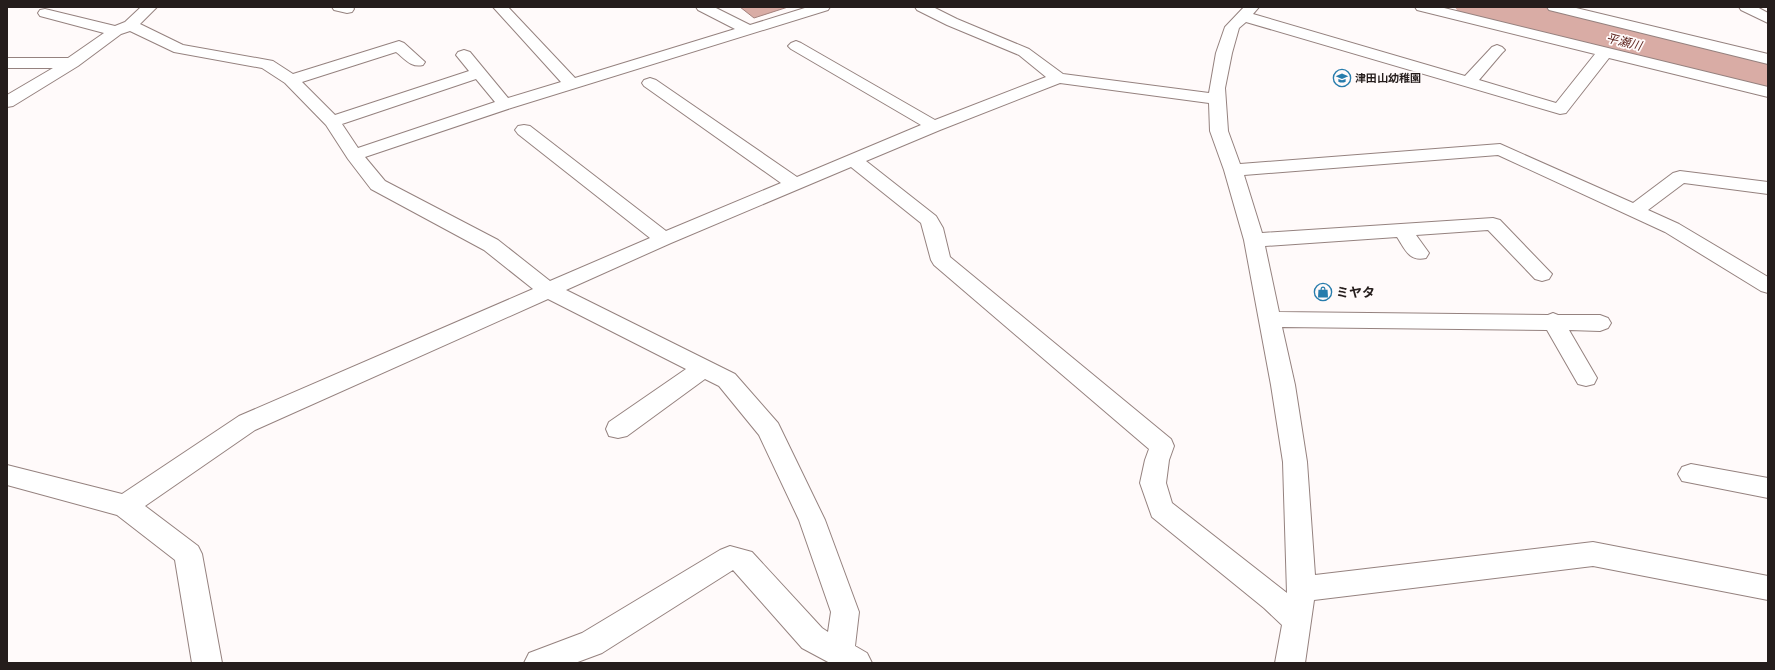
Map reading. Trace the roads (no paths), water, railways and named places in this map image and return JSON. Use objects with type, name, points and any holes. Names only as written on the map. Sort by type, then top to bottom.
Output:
[{"type":"street","points":[[7,102],[72,63],[123,28],[150,7]]},
{"type":"street","points":[[500,7],[572,84]]},
{"type":"street","points":[[703,7],[749,30]]},
{"type":"street","points":[[354,155],[505,104],[823,7]]},
{"type":"street","points":[[1422,7],[1721,79],[1768,92]]},
{"type":"street","points":[[1554,7],[1768,59]]},
{"type":"street","points":[[1746,7],[1768,19]]},
{"type":"street","points":[[929,8],[1024,52],[1058,78]]},
{"type":"street","points":[[1290,663],[1302,589],[1295,462],[1283,385],[1254,240],[1233,170],[1219,131],[1217,88],[1224,53],[1232,27],[1247,12],[1560,109],[1605,52]]},
{"type":"street","points":[[45,13],[123,28],[179,49],[267,64],[291,80],[332,122],[354,155],[378,186],[491,245],[548,290],[702,369],[727,380],[770,430],[812,520],[845,612],[848,658]]},
{"type":"street","points":[[291,80],[399,46],[418,62]]},
{"type":"street","points":[[796,46],[934,126]]},
{"type":"street","points":[[1469,82],[1497,50]]},
{"type":"street","points":[[464,55],[505,104]]},
{"type":"street","points":[[7,63],[72,63]]},
{"type":"street","points":[[332,122],[478,73]]},
{"type":"street","points":[[125,506],[247,423],[664,239],[934,126],[1058,78],[1218,99]]},
{"type":"street","points":[[650,83],[795,184]]},
{"type":"street","points":[[524,130],[664,239]]},
{"type":"street","points":[[1233,170],[1500,149],[1672,228],[1768,286]]},
{"type":"street","points":[[853,160],[928,220],[933,228],[941,260],[946,265],[1162,446],[1157,460],[1153,483],[1161,509],[1274,599],[1297,620]]},
{"type":"street","points":[[1634,211],[1680,177],[1768,188]]},
{"type":"street","points":[[1254,240],[1493,224],[1542,274]]},
{"type":"street","points":[[1402,230],[1419,253]]},
{"type":"street","points":[[1270,319],[1553,321],[1600,323]]},
{"type":"street","points":[[1553,321],[1586,378]]},
{"type":"street","points":[[618,429],[702,369]]},
{"type":"street","points":[[1691,474],[1768,488]]},
{"type":"street","points":[[7,475],[125,506],[188,554],[207,663]]},
{"type":"street","points":[[1302,589],[1593,554],[1768,588]]},
{"type":"street","points":[[539,663],[592,642],[730,558],[742,560],[812,638],[848,658]]},
{"type":"waterway","name":"平瀬川","points":[[1480,7],[1768,77]]},
{"type":"place","name":"津田山幼稚園","points":[[1342,78]]},
{"type":"place","name":"ミヤタ","points":[[1323,292]]}]
